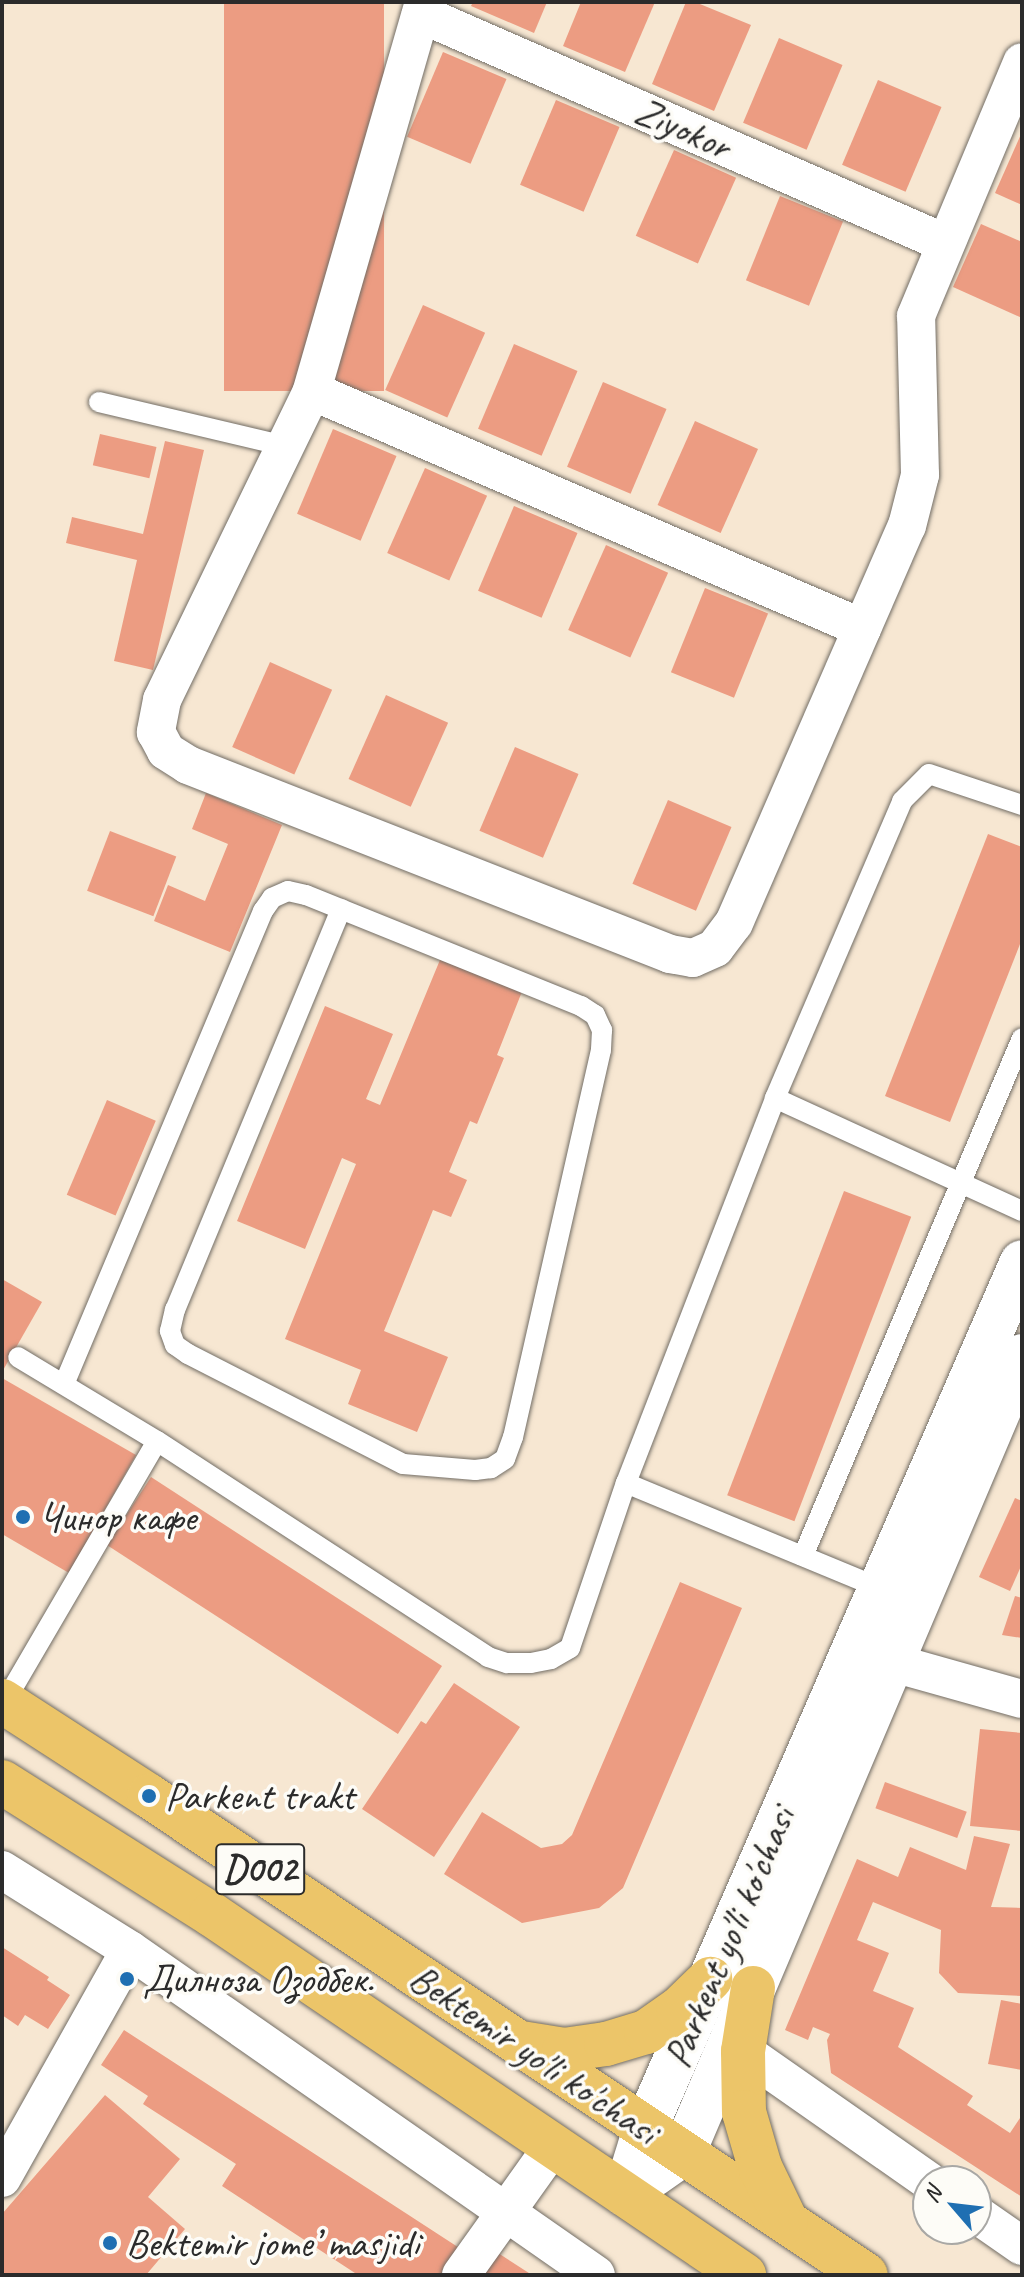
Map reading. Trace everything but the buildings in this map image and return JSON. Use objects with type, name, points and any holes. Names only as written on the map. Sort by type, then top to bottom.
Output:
[{"type":"highway","name":"Bektemir yo'li ko'chasi","points":[[3,1702],[866,2275]]},
{"type":"highway","name":"Bektemir yo'li ko'chasi","points":[[2,1782],[211,1914],[744,2275]]},
{"type":"highway","points":[[514,2042],[564,2050],[606,2044],[646,2032],[678,2010],[710,1979]]},
{"type":"highway","points":[[753,1988],[743,2051],[743,2097],[750,2140],[788,2223]]},
{"type":"street","name":"Ziyokor","points":[[423,8],[945,243]]},
{"type":"street","points":[[423,8],[312,391],[162,700],[156,732],[166,751],[188,765],[670,954],[693,958],[715,948],[734,923],[915,503],[920,475],[916,316],[1022,62]]},
{"type":"street","points":[[312,391],[862,628]]},
{"type":"street","name":"Parkent yo'li ko'chasi","points":[[625,2194],[645,2129],[1022,1262]]},
{"type":"street","name":"Parkent yo'li ko'chasi","points":[[683,2154],[1022,1356]]},
{"type":"street","points":[[890,1662],[1022,1699]]},
{"type":"street","points":[[2,1870],[130,1950],[504,2214],[596,2275]]},
{"type":"street","points":[[2,2178],[130,1950]]},
{"type":"street","points":[[743,2051],[912,2169]]},
{"type":"street","points":[[461,2275],[553,2146]]},
{"type":"street","points":[[625,2194],[683,2154]]},
{"type":"street","points":[[992,2225],[1022,2246]]},
{"type":"lane","points":[[99,402],[285,446]]},
{"type":"lane","points":[[18,1357],[65,1382],[488,1657],[507,1663],[551,1659],[570,1648],[626,1483],[775,1098],[902,801],[929,774],[1022,805]]},
{"type":"lane","points":[[65,1382],[263,911],[272,898],[288,891],[341,909],[581,1006],[595,1015],[602,1030],[597,1065],[513,1437],[505,1459],[491,1468],[403,1464],[188,1354],[175,1345],[170,1331],[175,1310],[341,909]]},
{"type":"lane","points":[[803,1556],[1022,1038]]},
{"type":"lane","points":[[775,1098],[1022,1211]]},
{"type":"lane","points":[[3,1702],[157,1441]]},
{"type":"lane","points":[[626,1483],[880,1588]]},
{"type":"place","name":"Чинор кафе","points":[[23,1517]]},
{"type":"place","name":"Parkent trakt","points":[[149,1796]]},
{"type":"place","name":"Дилноза Озодбек.","points":[[127,1979]]},
{"type":"place","name":"Bektemir jome’ masjidi","points":[[110,2243]]}]
